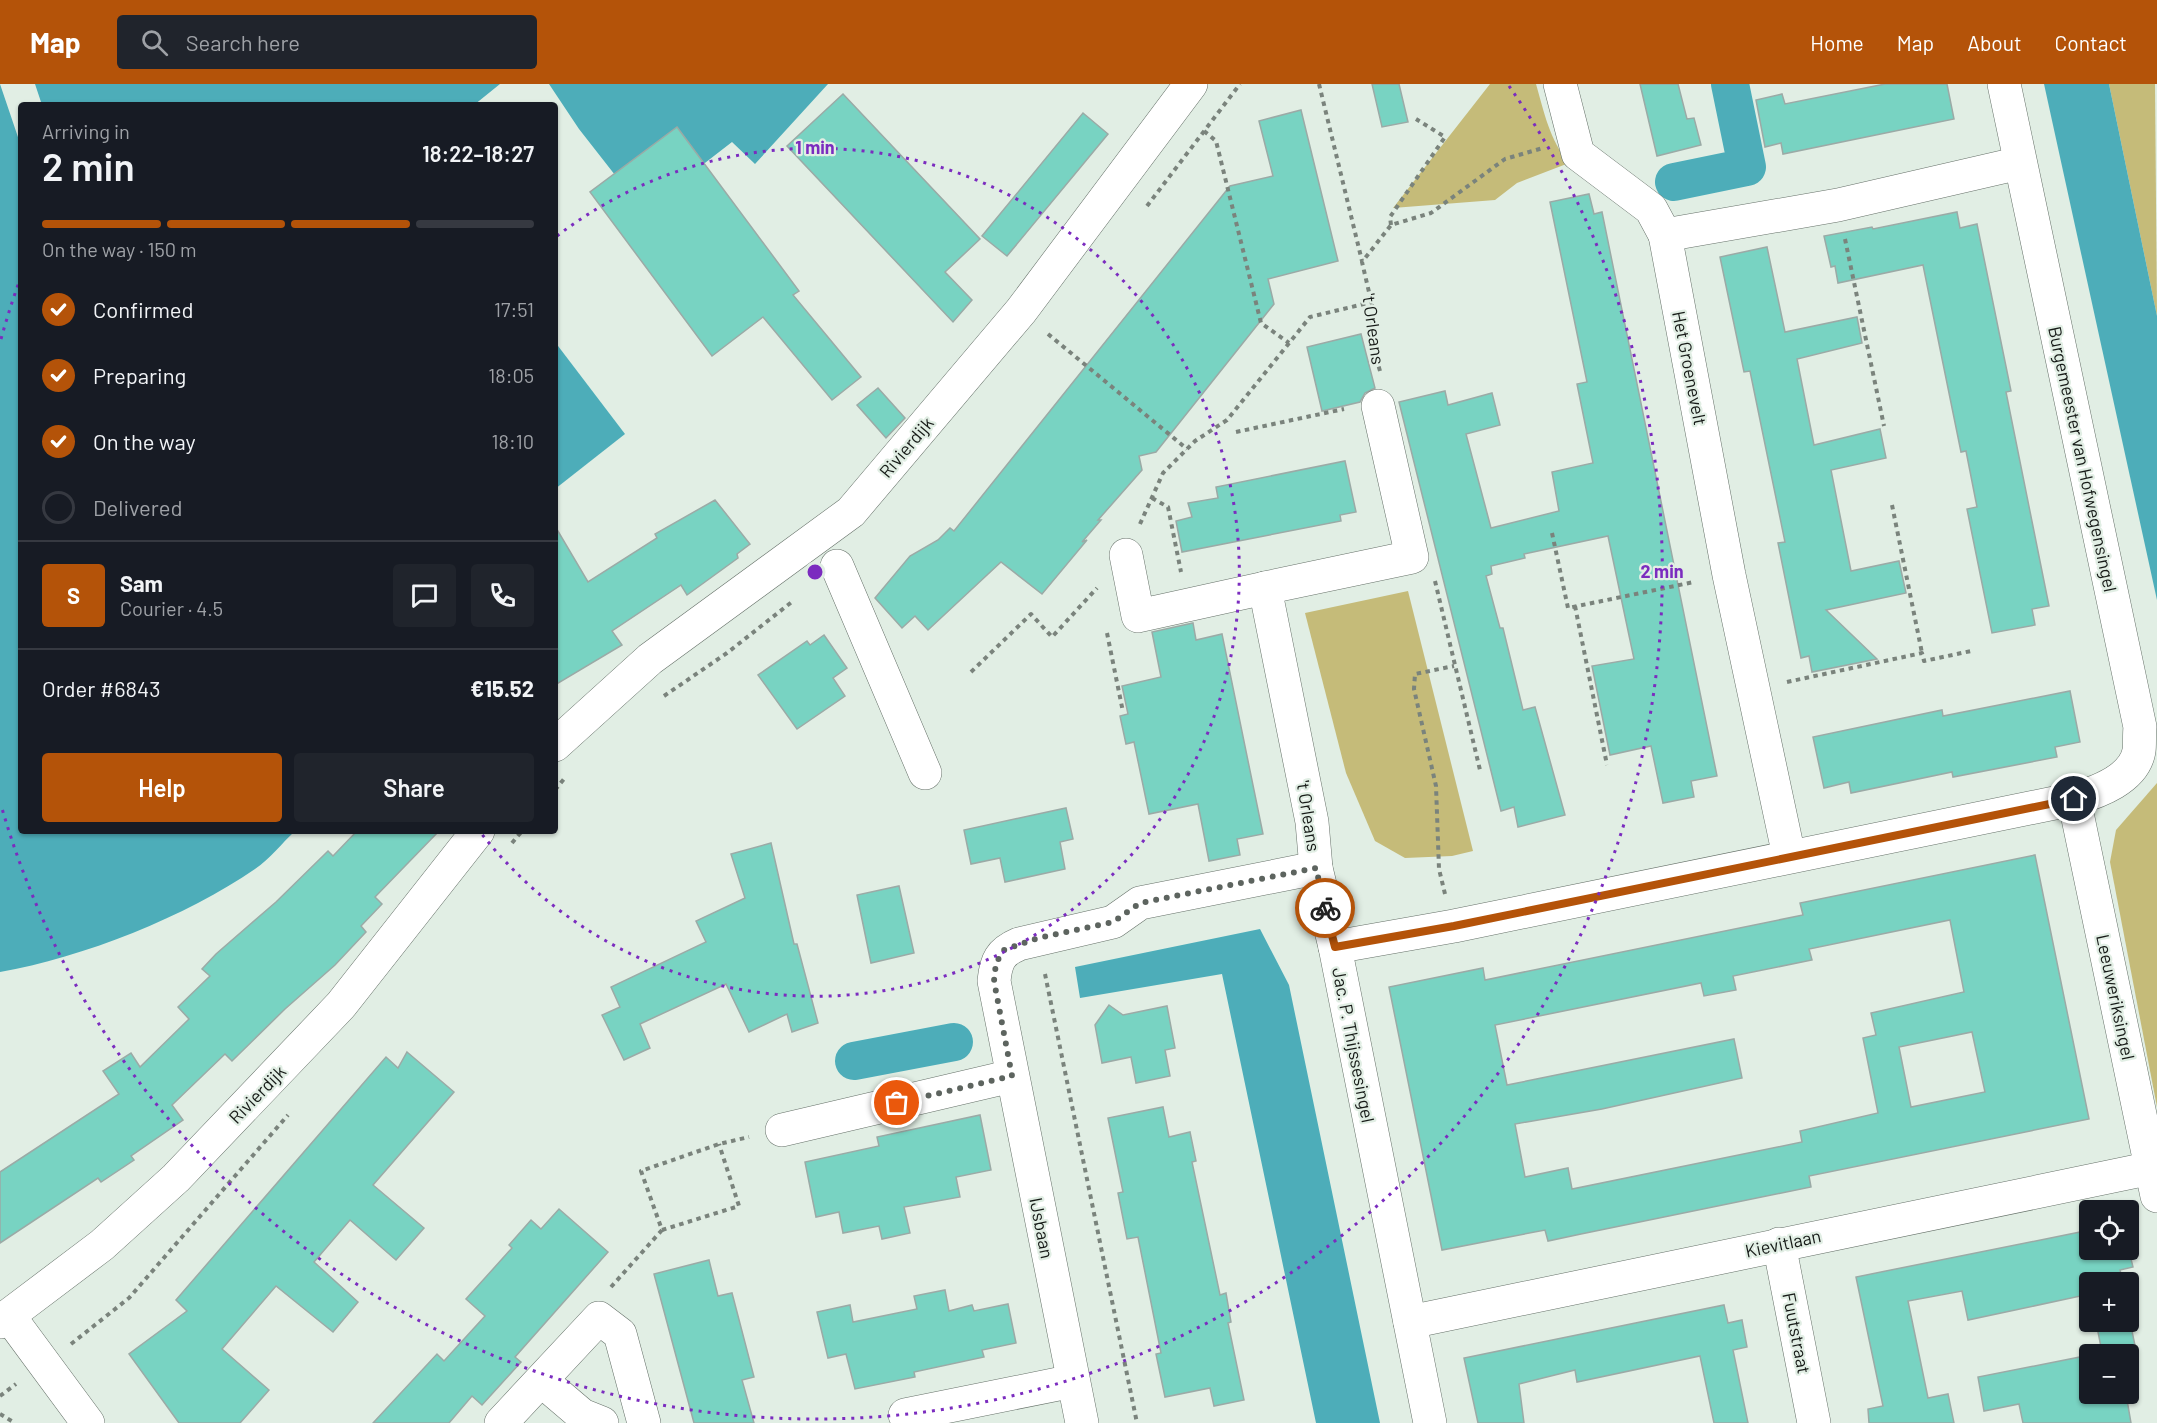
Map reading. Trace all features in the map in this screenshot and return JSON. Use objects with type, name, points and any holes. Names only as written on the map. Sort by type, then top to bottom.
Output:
[{"type":"street","name":"Rivierdijk","points":[[558,742],[650,659],[851,512],[1021,311],[1191,84]]},
{"type":"street","name":"Het Groenevelt","points":[[1560,84],[1578,154],[1651,209],[1665,235],[1729,575],[1789,856]]},
{"type":"street","name":"Burgemeester van Hofwegensingel","points":[[2004,84],[2140,728],[2139,753],[2124,776],[2094,793],[2074,799]]},
{"type":"street","points":[[1665,235],[1838,205],[2020,163]]},
{"type":"street","points":[[1132,542],[1138,616],[1412,557],[1382,402]]},
{"type":"street","points":[[837,566],[925,773]]},
{"type":"street","name":"'t Orleans","points":[[1265,588],[1312,822],[1316,868]]},
{"type":"street","name":"Jac. P. Thijssesingel","points":[[1430,1423],[1335,947],[1454,926],[2074,799]]},
{"type":"street","name":"Leeuweriksingel","points":[[2074,799],[2155,1177]]},
{"type":"street","name":"Rivierdijk","points":[[4,1319],[102,1245],[176,1178],[341,1005],[476,834]]},
{"type":"street","points":[[1316,868],[1335,947]]},
{"type":"street","name":"IJsbaan","points":[[1082,1423],[994,981],[996,963],[1004,950],[1038,938],[1113,922],[1140,903],[1316,868]]},
{"type":"street","points":[[782,1130],[1012,1076]]},
{"type":"street","name":"Kievitlaan","points":[[1410,1322],[1779,1244],[2155,1177]]},
{"type":"street","name":"Fuutstraat","points":[[1779,1244],[1814,1423]]},
{"type":"street","points":[[501,1423],[599,1318],[620,1334],[644,1423]]},
{"type":"street","points":[[4,1319],[88,1423]]},
{"type":"street","points":[[905,1415],[1073,1380]]},
{"type":"street","points":[[542,1381],[582,1415],[602,1423]]},
{"type":"path","name":"'t Orleans","points":[[1319,84],[1372,302],[1372,344],[1382,402]]},
{"type":"path","points":[[1391,225],[1390,218],[1445,137],[1416,119]]},
{"type":"path","points":[[1204,131],[1216,141],[1261,323],[1289,344]]},
{"type":"path","points":[[1362,262],[1391,225],[1431,213],[1505,159],[1536,150]]},
{"type":"path","points":[[1838,205],[1884,426]]},
{"type":"path","points":[[1132,542],[1163,473],[1187,449],[1227,420],[1310,317],[1372,302]]},
{"type":"path","points":[[1048,334],[1187,449]]},
{"type":"path","points":[[1236,432],[1382,402]]},
{"type":"path","points":[[1152,498],[1168,507],[1188,605]]},
{"type":"path","points":[[1892,505],[1924,661],[1971,651]]},
{"type":"path","points":[[1552,533],[1568,608],[1729,575]]},
{"type":"path","points":[[1412,557],[1430,560],[1480,770]]},
{"type":"path","points":[[971,672],[1031,614],[1052,637],[1098,587],[1100,599]]},
{"type":"path","points":[[1575,606],[1607,765]]},
{"type":"path","points":[[1104,621],[1123,711]]},
{"type":"path","points":[[1753,689],[1922,653]]},
{"type":"path","points":[[1438,862],[1436,786],[1414,689],[1415,674],[1454,666]]},
{"type":"path","points":[[1038,938],[1137,1423]]},
{"type":"path","points":[[662,1230],[641,1171],[719,1144],[782,1130]]},
{"type":"path","points":[[599,1318],[608,1289],[662,1230],[739,1206],[719,1144]]},
{"type":"path","points":[[0,1414],[15,1423]]},
{"type":"shaded area","points":[[1490,84],[1536,84],[1552,136],[1569,163],[1517,183],[1495,200],[1393,208]]},
{"type":"shaded area","points":[[2109,84],[2155,84],[2157,316]]},
{"type":"shaded area","points":[[1408,591],[1473,851],[1452,856],[1405,858],[1375,841],[1346,773],[1305,613]]},
{"type":"shaded area","points":[[2157,783],[2157,1107],[2110,862],[2116,830]]},
{"type":"water","points":[[0,84],[500,84],[478,102],[18,102],[18,834],[292,834],[255,869],[166,919],[65,957],[0,972]]},
{"type":"water","points":[[549,84],[828,84],[755,164],[732,142],[701,166],[615,175],[579,129]]},
{"type":"water","points":[[2044,84],[2109,84],[2157,316],[2157,600]]},
{"type":"water","points":[[558,346],[625,434],[558,487]]},
{"type":"water","points":[[1260,929],[1289,985],[1380,1423],[1316,1423],[1222,974],[1080,998],[1075,967]]},
{"type":"pier","points":[[0,84],[35,84],[41,102],[18,102],[18,137]]},
{"type":"building","points":[[1372,84],[1399,84],[1408,122],[1382,127]]},
{"type":"building","points":[[1640,84],[1678,84],[1687,119],[1694,118],[1701,145],[1657,156]]},
{"type":"building","points":[[1885,84],[1947,84],[1954,119],[1783,154],[1781,143],[1765,147],[1756,100],[1782,94],[1785,104]]},
{"type":"building","points":[[843,94],[980,239],[945,272],[972,300],[953,322],[787,146]]},
{"type":"building","points":[[1301,110],[1338,261],[1268,279],[1274,304],[1156,452],[1139,456],[1142,470],[1098,520],[1101,520],[1082,542],[1087,540],[1042,594],[1001,562],[928,630],[915,616],[902,628],[875,598],[910,556],[938,540],[950,528],[954,531],[1230,186],[1273,176],[1259,121]]},
{"type":"building","points":[[1083,113],[1108,134],[1007,256],[982,236]]},
{"type":"building","points":[[677,127],[799,291],[793,295],[861,377],[832,400],[763,317],[712,356],[590,192]]},
{"type":"building","points":[[1589,194],[1594,214],[1602,212],[1717,776],[1691,781],[1694,797],[1663,803],[1651,746],[1610,755],[1592,666],[1634,659],[1608,536],[1524,554],[1525,558],[1491,566],[1492,574],[1486,576],[1500,628],[1503,628],[1523,710],[1535,707],[1565,815],[1518,827],[1514,807],[1501,811],[1399,402],[1445,391],[1448,405],[1492,393],[1500,425],[1466,434],[1491,528],[1559,511],[1552,472],[1593,463],[1577,384],[1587,382],[1550,202]]},
{"type":"building","points":[[1957,212],[1960,228],[1977,224],[2011,391],[2006,392],[2049,606],[2032,609],[2035,625],[1992,633],[1967,509],[1977,507],[1966,451],[1961,452],[1923,265],[1838,283],[1835,266],[1831,267],[1824,236],[1872,227],[1873,229]]},
{"type":"building","points":[[1767,247],[1785,332],[1857,317],[1862,343],[1797,359],[1814,445],[1880,429],[1886,458],[1831,470],[1851,571],[1899,561],[1906,593],[1826,610],[1877,659],[1812,672],[1809,656],[1801,658],[1778,543],[1785,542],[1750,371],[1744,372],[1720,257]]},
{"type":"building","points":[[1361,334],[1375,388],[1365,393],[1360,402],[1322,411],[1307,347]]},
{"type":"building","points":[[878,388],[905,418],[886,438],[857,405]]},
{"type":"building","points":[[1345,461],[1356,512],[1340,515],[1341,521],[1182,552],[1176,521],[1192,517],[1188,503],[1218,498],[1216,487]]},
{"type":"building","points":[[715,500],[750,544],[737,554],[738,558],[687,595],[681,585],[612,631],[622,645],[558,683],[558,531],[588,582],[657,538],[655,534]]},
{"type":"building","points":[[1193,623],[1196,640],[1222,634],[1263,834],[1237,839],[1240,855],[1209,861],[1198,804],[1149,814],[1134,742],[1126,744],[1120,716],[1128,714],[1122,686],[1161,677],[1152,632]]},
{"type":"building","points":[[824,635],[847,668],[833,678],[845,696],[797,729],[758,675],[807,641],[810,645]]},
{"type":"building","points":[[2070,691],[2080,742],[2055,747],[2057,757],[1953,777],[1952,772],[1851,793],[1849,782],[1824,788],[1813,737],[1942,710],[1943,716]]},
{"type":"building","points":[[1066,808],[1073,839],[1060,842],[1065,869],[1005,882],[1000,858],[971,864],[964,830]]},
{"type":"building","points":[[354,834],[436,834],[375,897],[382,904],[361,926],[366,932],[335,965],[285,1009],[232,1061],[225,1054],[172,1105],[183,1120],[131,1156],[134,1160],[101,1182],[98,1178],[0,1243],[0,1172],[119,1094],[103,1071],[131,1053],[140,1067],[189,1019],[178,1007],[210,976],[202,969],[328,851],[333,856]]},
{"type":"building","points":[[771,843],[794,944],[797,944],[818,1023],[792,1032],[787,1014],[749,1032],[726,984],[640,1024],[650,1048],[624,1060],[602,1015],[620,1007],[611,987],[706,942],[696,921],[745,898],[731,854]]},
{"type":"building","points":[[2035,855],[2089,1119],[1809,1176],[1811,1187],[1548,1241],[1545,1230],[1442,1250],[1389,987],[1483,968],[1485,980],[1803,915],[1800,903]],"holes":[[[1950,920],[1964,992],[1871,1013],[1876,1035],[1863,1038],[1878,1113],[1800,1131],[1802,1142],[1572,1189],[1568,1168],[1525,1177],[1515,1124],[1602,1109],[1742,1078],[1734,1039],[1507,1085],[1495,1025],[1701,983],[1704,996],[1736,990],[1733,976],[1812,960],[1809,949]],[[1972,1032],[1985,1092],[1911,1107],[1899,1047]]]},
{"type":"building","points":[[899,886],[914,953],[871,963],[857,895]]},
{"type":"building","points":[[1109,1005],[1123,1015],[1167,1006],[1175,1048],[1165,1050],[1170,1076],[1136,1083],[1131,1057],[1102,1063],[1095,1025]]},
{"type":"building","points":[[407,1052],[454,1092],[373,1185],[424,1228],[396,1260],[350,1220],[314,1262],[358,1302],[333,1332],[276,1286],[222,1349],[269,1390],[240,1423],[179,1423],[129,1354],[187,1311],[176,1300],[386,1057],[398,1068]]},
{"type":"building","points":[[1163,1107],[1169,1137],[1190,1132],[1196,1161],[1192,1162],[1220,1295],[1226,1293],[1231,1322],[1228,1323],[1244,1400],[1214,1406],[1210,1388],[1165,1397],[1156,1354],[1161,1353],[1138,1237],[1127,1239],[1118,1193],[1123,1192],[1108,1118]]},
{"type":"building","points":[[980,1115],[991,1170],[956,1177],[960,1197],[904,1207],[910,1233],[882,1239],[879,1226],[843,1233],[839,1212],[816,1217],[805,1162],[879,1146],[877,1137]]},
{"type":"building","points":[[559,1209],[608,1252],[515,1357],[521,1362],[482,1405],[472,1396],[449,1423],[373,1423],[437,1354],[444,1361],[485,1316],[466,1299],[512,1248],[509,1245],[531,1220],[541,1229]]},
{"type":"building","points":[[2079,1232],[2079,1260],[2131,1260],[2133,1267],[2120,1270],[2120,1272],[2079,1272],[2079,1296],[1968,1320],[1962,1291],[1908,1301],[1928,1398],[1948,1394],[1954,1423],[1869,1423],[1868,1409],[1883,1406],[1856,1277]]},
{"type":"building","points":[[709,1260],[718,1296],[732,1293],[754,1377],[742,1380],[754,1423],[694,1423],[654,1274]]},
{"type":"building","points":[[945,1290],[949,1311],[972,1305],[974,1311],[1008,1304],[1016,1343],[982,1350],[984,1357],[914,1372],[915,1377],[855,1389],[846,1354],[828,1358],[817,1312],[850,1305],[853,1322],[917,1309],[914,1296]]},
{"type":"building","points":[[1724,1305],[1728,1323],[1742,1320],[1747,1347],[1733,1350],[1748,1423],[1714,1423],[1700,1356],[1577,1382],[1575,1370],[1519,1384],[1524,1423],[1478,1423],[1464,1358]]},
{"type":"building","points":[[2098,1332],[2132,1332],[2135,1344],[2100,1344]]},
{"type":"building","points":[[2079,1357],[2079,1404],[2128,1404],[2131,1423],[2023,1423],[2019,1404],[1984,1411],[1978,1377]]},
{"type":"waterway","points":[[1674,182],[1747,167],[1730,84]]},
{"type":"waterway","points":[[854,1061],[954,1042]]},
{"type":"way so far","points":[[897,1103],[1012,1076],[994,981],[996,963],[1004,950],[1038,938],[1113,922],[1140,903],[1316,868],[1325,908]]},
{"type":"route","points":[[1325,908],[1335,947],[1454,926],[2074,799]]}]
